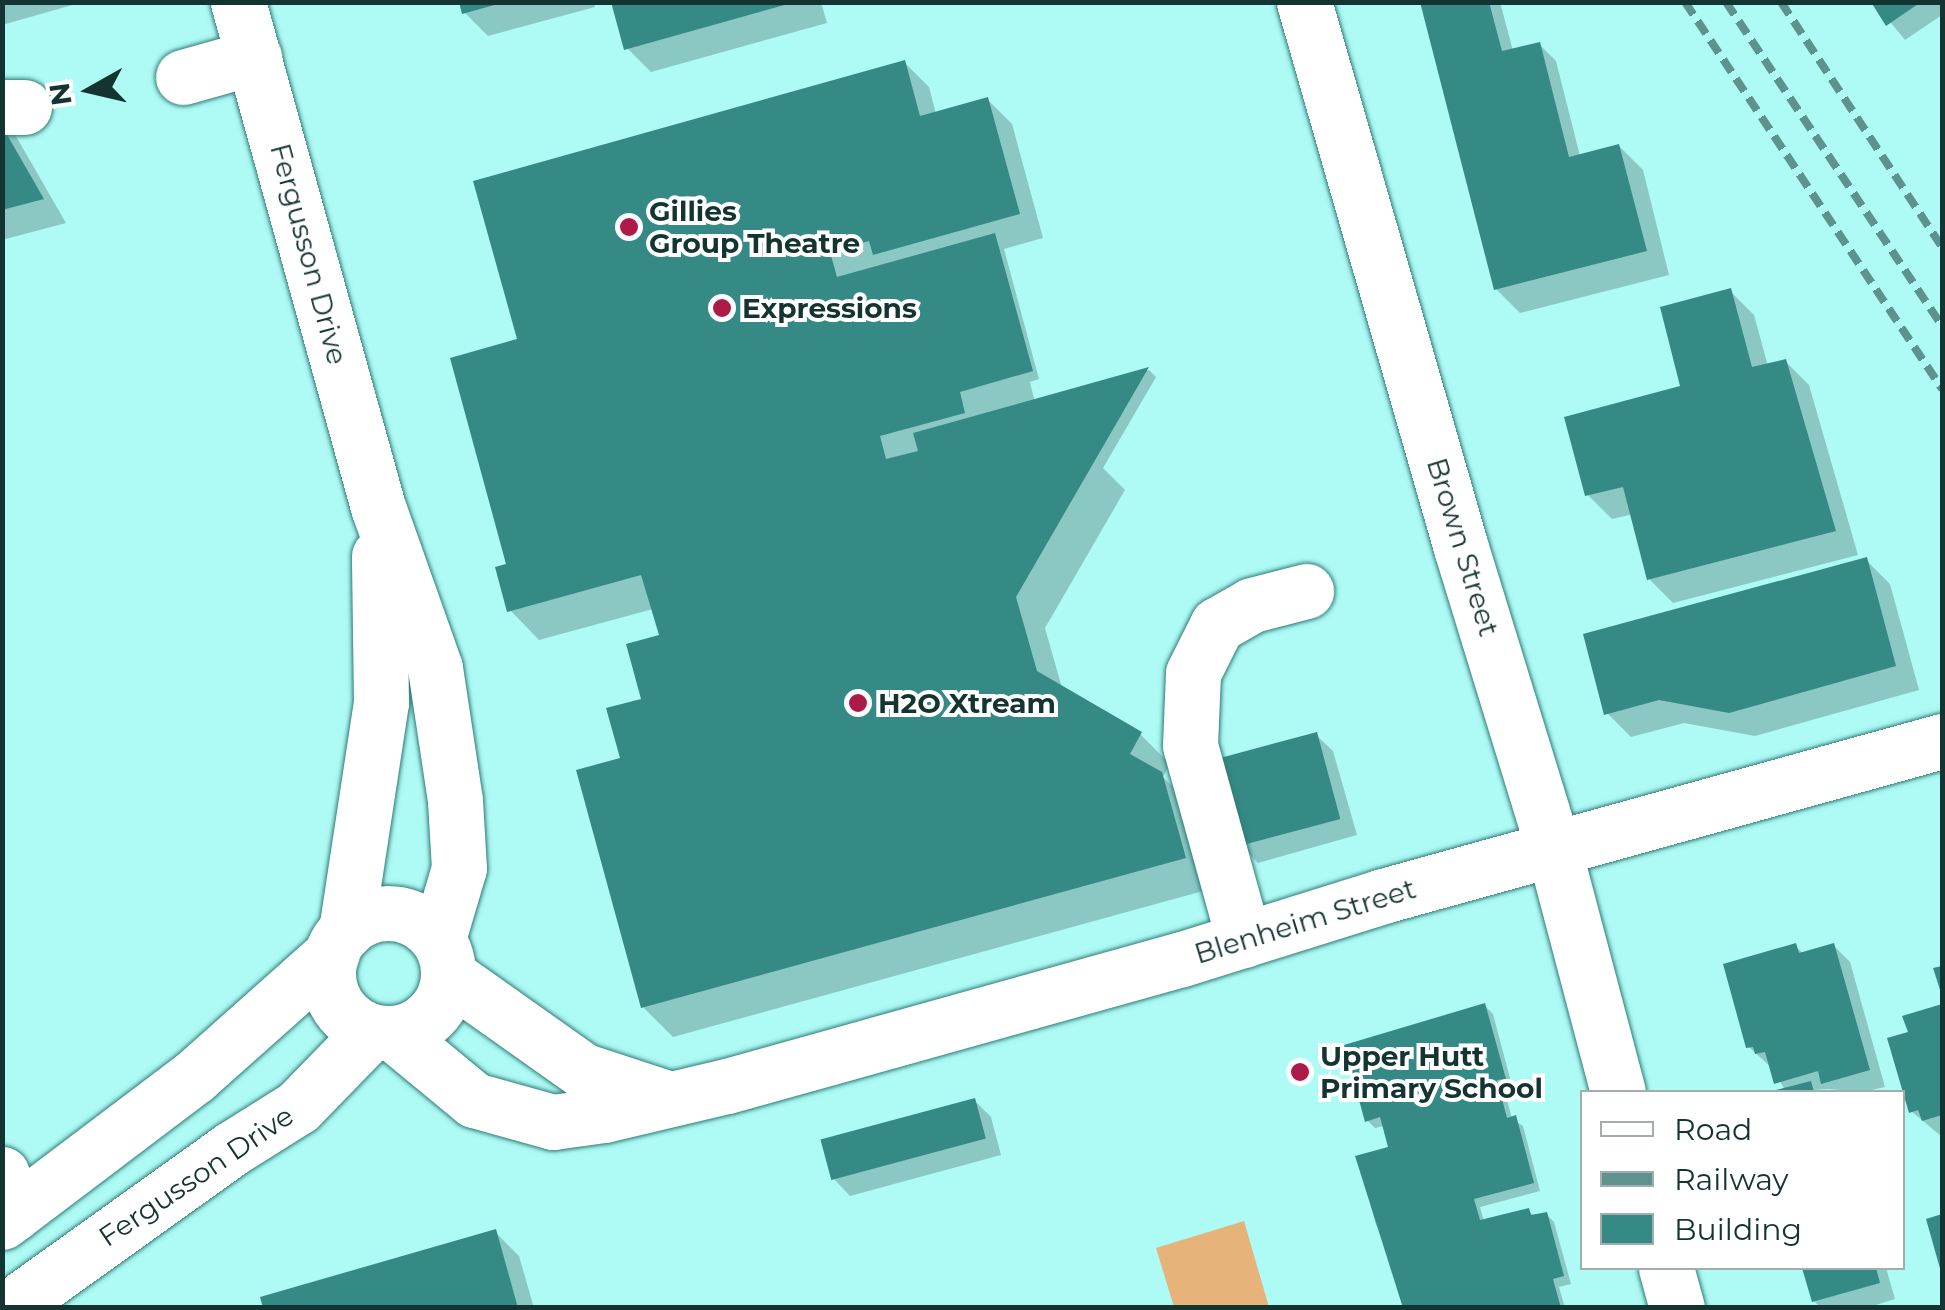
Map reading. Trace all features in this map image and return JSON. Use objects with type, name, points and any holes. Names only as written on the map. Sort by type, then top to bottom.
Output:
[{"type":"main road","name":"Fergusson Drive","points":[[238,2],[378,507],[434,668],[455,801],[459,868],[443,957]]},
{"type":"main road","name":"Brown Street","points":[[1304,2],[1456,530],[1554,850],[1617,1090]]},
{"type":"main road","points":[[183,77],[254,57]]},
{"type":"main road","name":"Fergusson Drive","points":[[338,942],[381,704],[378,507]]},
{"type":"main road","points":[[1244,940],[1190,745],[1193,673],[1217,625],[1252,605],[1306,591]]},
{"type":"main road","name":"Blenheim Street","points":[[382,1032],[474,1100],[553,1122],[604,1115],[727,1086],[1244,940],[1383,896],[1942,741]]},
{"type":"main road","points":[[6,1203],[195,1076],[363,918],[384,913],[424,924],[443,957],[437,1008],[410,1028],[382,1032],[357,1024],[335,1001],[329,986],[338,942]]},
{"type":"main road","name":"Blenheim Street","points":[[443,957],[582,1070],[667,1098]]},
{"type":"main road","name":"Fergusson Drive","points":[[9,1308],[231,1149],[298,1106],[382,1032]]},
{"type":"main road","points":[[1667,1270],[1677,1308]]},
{"type":"shaded area","points":[[1244,1221],[1269,1307],[1174,1307],[1156,1248]]},
{"type":"building","points":[[459,2],[497,2],[498,4],[462,14]]},
{"type":"building","points":[[611,2],[788,2],[788,4],[624,50]]},
{"type":"building","points":[[1420,2],[1489,2],[1502,51],[1540,42],[1569,157],[1619,144],[1647,251],[1494,290]]},
{"type":"building","points":[[1871,2],[1921,2],[1886,26]]},
{"type":"building","points":[[905,60],[920,116],[988,97],[1020,214],[873,255],[869,241],[830,252],[837,277],[995,233],[1033,371],[960,392],[965,413],[880,436],[886,459],[918,451],[913,433],[1149,367],[1016,597],[1037,671],[1142,732],[1130,754],[1162,772],[1186,858],[641,1008],[576,770],[620,758],[606,708],[641,699],[626,644],[659,635],[641,575],[507,612],[495,567],[506,564],[450,358],[517,339],[473,181]]},
{"type":"building","points":[[2,126],[44,199],[2,210]]},
{"type":"building","points":[[1731,288],[1752,367],[1786,359],[1836,531],[1647,580],[1623,487],[1585,496],[1564,417],[1680,386],[1660,307]]},
{"type":"building","points":[[1867,557],[1896,666],[1729,713],[1659,700],[1604,715],[1583,634]]},
{"type":"building","points":[[1317,732],[1340,819],[1239,846],[1216,759]]},
{"type":"building","points":[[1796,943],[1799,953],[1834,943],[1870,1070],[1821,1084],[1818,1071],[1774,1084],[1765,1052],[1755,1054],[1753,1047],[1746,1048],[1723,964]]},
{"type":"building","points":[[1942,966],[1942,996],[1933,968]]},
{"type":"building","points":[[1485,1003],[1506,1079],[1497,1080],[1507,1118],[1516,1115],[1534,1183],[1474,1199],[1480,1220],[1529,1208],[1531,1215],[1547,1212],[1564,1276],[1553,1279],[1561,1308],[1403,1308],[1355,1156],[1388,1147],[1380,1117],[1365,1122],[1344,1045]]},
{"type":"building","points":[[1942,1004],[1942,1115],[1922,1121],[1918,1110],[1909,1113],[1887,1038],[1908,1032],[1902,1016]]},
{"type":"building","points":[[1811,1081],[1813,1090],[1776,1090]]},
{"type":"building","points":[[975,1098],[986,1139],[831,1180],[820,1139]]},
{"type":"building","points":[[1942,1214],[1942,1272],[1941,1272],[1926,1219]]},
{"type":"building","points":[[496,1229],[518,1308],[263,1308],[260,1297]]},
{"type":"building","points":[[1803,1270],[1877,1270],[1880,1283],[1812,1302]]},
{"type":"railway","points":[[1685,2],[1942,389]]},
{"type":"railway","points":[[1726,2],[1942,326]]},
{"type":"railway","points":[[1781,2],[1942,247]]},
{"type":"place","name":"Gillies Group Theatre","points":[[629,227]]},
{"type":"place","name":"Expressions","points":[[722,308]]},
{"type":"place","name":"H2O Xtream","points":[[858,703]]},
{"type":"place","name":"Upper Hutt Primary School","points":[[1300,1072]]}]
